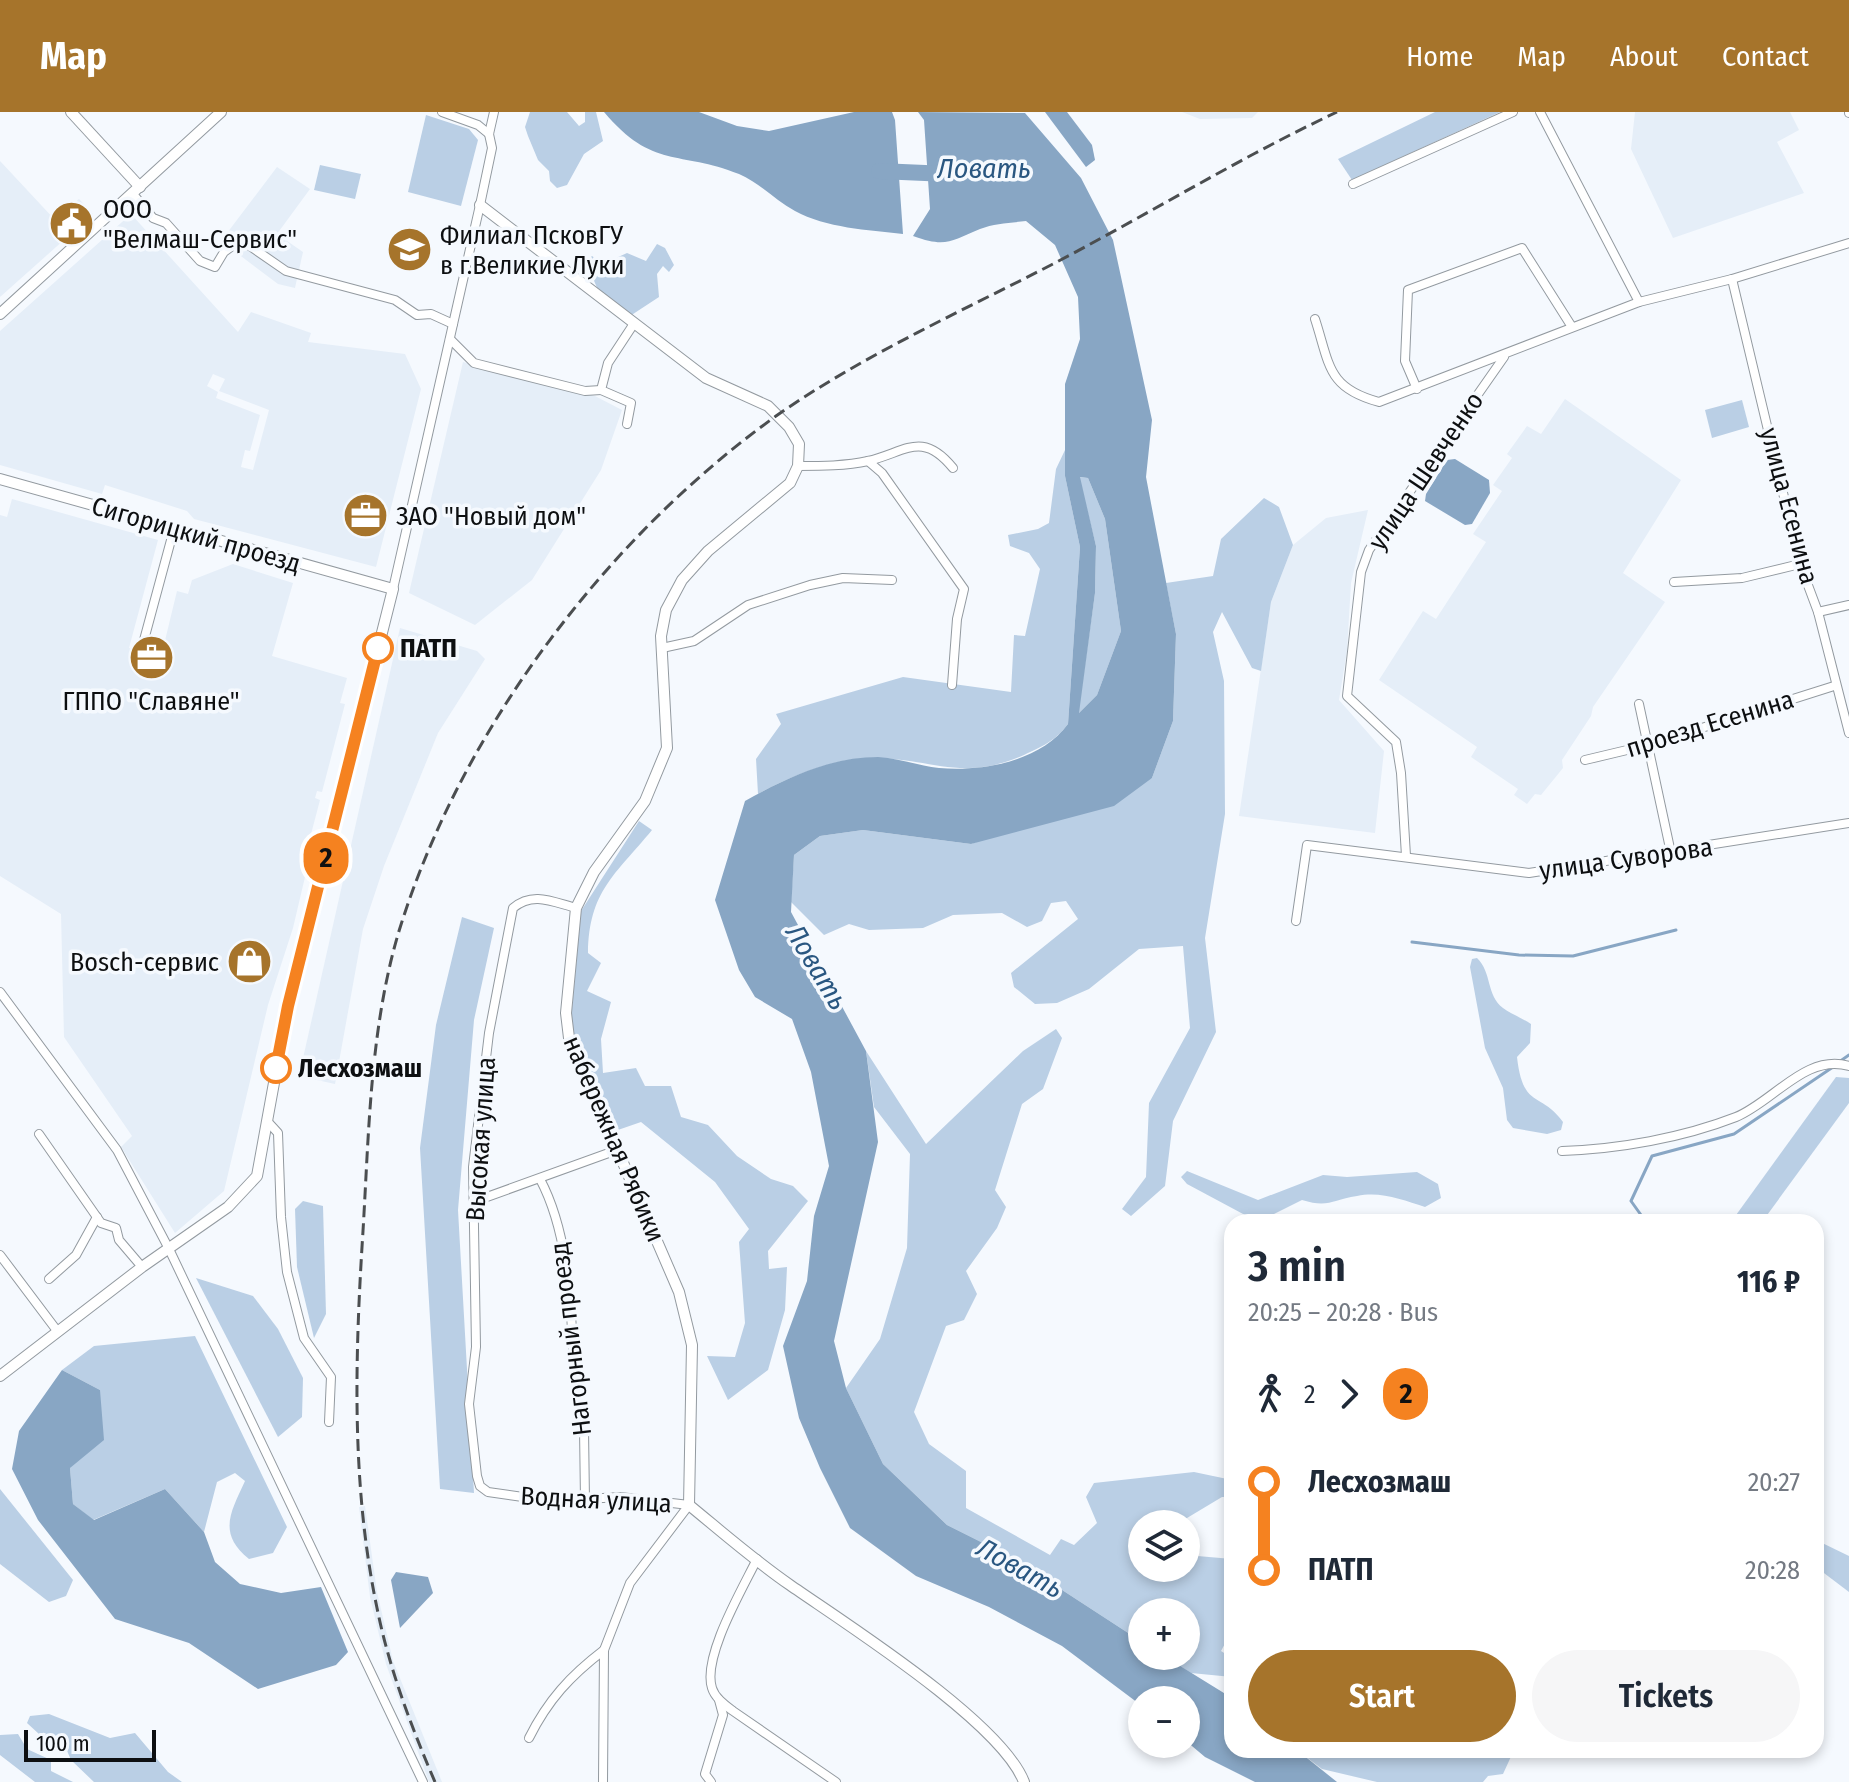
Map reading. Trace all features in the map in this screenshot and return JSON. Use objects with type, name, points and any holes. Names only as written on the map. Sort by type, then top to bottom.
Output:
[{"type":"street","points":[[71,112],[136,190],[153,218],[166,223],[200,261],[215,267],[224,252],[235,244],[247,244],[286,271],[395,300],[417,315],[431,314],[453,324]]},
{"type":"street","points":[[0,314],[221,112]]},
{"type":"street","points":[[442,112],[478,125],[489,134]]},
{"type":"street","points":[[0,1376],[246,1192],[257,1176],[288,1006],[393,589],[480,205],[492,148],[489,134],[494,112]]},
{"type":"street","points":[[1353,184],[1513,112]]},
{"type":"street","points":[[1540,112],[1639,302]]},
{"type":"street","points":[[480,205],[706,378],[768,406],[781,417],[799,444],[798,466],[868,461],[914,445],[931,448],[953,468]]},
{"type":"street","name":"улица Шевченко","points":[[1315,319],[1335,379],[1354,395],[1379,402],[1639,302],[1732,279],[1849,243]]},
{"type":"street","points":[[1417,389],[1405,361],[1408,290],[1522,248],[1572,327]]},
{"type":"street","name":"улица Есенина","points":[[1732,279],[1800,564],[1818,612],[1834,686],[1849,733]]},
{"type":"street","points":[[601,390],[608,363],[633,325]]},
{"type":"street","points":[[450,339],[474,363],[585,391],[601,390],[631,403],[627,424]]},
{"type":"street","name":"улица Шевченко","points":[[1406,856],[1396,742],[1347,696],[1361,572],[1369,550],[1504,356]]},
{"type":"street","points":[[868,461],[882,473],[964,589],[957,619],[952,685]]},
{"type":"street","name":"набережная Рябики","points":[[689,1505],[691,1330],[679,1292],[567,1026],[576,908],[594,872],[645,801],[661,771],[667,748],[662,648],[666,610],[682,580],[708,551],[790,483],[798,466]]},
{"type":"street","name":"Сигорицкий проезд","points":[[0,479],[393,589]]},
{"type":"street","points":[[141,651],[174,529]]},
{"type":"street","points":[[1674,582],[1742,578],[1800,564]]},
{"type":"street","points":[[662,648],[694,641],[748,605],[810,585],[843,578],[892,580]]},
{"type":"street","points":[[1818,612],[1849,605]]},
{"type":"street","name":"проезд Есенина","points":[[1585,760],[1648,745],[1834,686]]},
{"type":"street","points":[[1639,704],[1671,853]]},
{"type":"street","name":"улица Суворова","points":[[1296,921],[1307,845],[1529,873],[1849,823]]},
{"type":"street","name":"Высокая улица","points":[[480,1486],[469,1404],[476,1347],[473,1202],[489,1033],[513,908],[523,899],[537,897],[576,908]]},
{"type":"street","points":[[0,992],[117,1150],[169,1249],[423,1782]]},
{"type":"street","points":[[1562,1151],[1602,1149],[1737,1116],[1820,1064],[1841,1064]]},
{"type":"street","points":[[267,1121],[278,1133],[284,1253],[297,1315],[304,1338],[331,1377],[329,1422]]},
{"type":"street","points":[[39,1134],[101,1223],[116,1228],[119,1240],[142,1267]]},
{"type":"street","points":[[473,1202],[617,1150]]},
{"type":"street","name":"Нагорный проезд","points":[[540,1179],[551,1199],[563,1249],[577,1406],[584,1429],[585,1501]]},
{"type":"street","points":[[49,1279],[76,1255],[97,1217]]},
{"type":"street","points":[[0,1255],[58,1332]]},
{"type":"street","name":"Водная улица","points":[[480,1486],[488,1492],[585,1501],[620,1497],[689,1505]]},
{"type":"street","points":[[689,1505],[757,1559],[962,1709],[993,1739],[1024,1782]]},
{"type":"street","name":"Водная улица","points":[[603,1782],[604,1650],[630,1583],[689,1505]]},
{"type":"street","points":[[711,1782],[705,1774],[723,1715],[712,1687],[710,1671],[717,1647],[757,1559]]},
{"type":"street","points":[[529,1738],[548,1702],[572,1674],[604,1650]]},
{"type":"street","points":[[718,1699],[836,1782]]},
{"type":"shaded area","points":[[530,112],[567,112],[579,126],[585,122],[585,112],[596,112],[603,141],[584,154],[567,185],[557,188],[550,181],[549,171],[538,160],[525,127]]},
{"type":"shaded area","points":[[1182,112],[1258,112],[1252,118],[1200,119]]},
{"type":"shaded area","points":[[1435,112],[1500,112],[1352,180],[1338,159]]},
{"type":"shaded area","points":[[1635,112],[1790,112],[1799,130],[1777,142],[1804,193],[1673,238],[1631,149]]},
{"type":"shaded area","points":[[426,115],[469,129],[478,140],[461,206],[408,192]]},
{"type":"shaded area","points":[[0,161],[55,220],[79,199],[93,214],[0,297]]},
{"type":"shaded area","points":[[320,165],[361,174],[355,199],[314,190]]},
{"type":"shaded area","points":[[277,167],[310,189],[277,234],[303,252],[295,288],[278,284],[221,241]]},
{"type":"shaded area","points":[[131,214],[238,332],[251,312],[311,333],[308,342],[405,354],[421,389],[376,567],[194,519],[187,511],[105,485],[102,494],[0,465],[0,331]],"holes":[[[213,374],[225,379],[219,391],[269,410],[253,470],[241,467],[245,450],[250,451],[260,415],[216,398],[218,392],[207,386]]]},
{"type":"shaded area","points":[[657,244],[665,248],[674,265],[669,272],[663,266],[657,274],[659,297],[630,316],[598,290],[586,262],[592,256],[603,264],[627,253],[646,261]]},
{"type":"shaded area","points":[[463,362],[595,396],[622,410],[601,470],[532,580],[475,625],[409,593]]},
{"type":"shaded area","points":[[1565,399],[1681,480],[1623,573],[1665,602],[1593,707],[1591,716],[1562,760],[1563,768],[1541,795],[1535,794],[1527,804],[1514,795],[1518,789],[1471,757],[1477,747],[1379,680],[1423,611],[1436,619],[1486,542],[1473,534],[1502,491],[1493,485],[1512,458],[1507,454],[1527,426],[1541,434]]},
{"type":"shaded area","points":[[1742,400],[1749,427],[1712,438],[1705,410]]},
{"type":"shaded area","points":[[1065,450],[1065,476],[1080,547],[1068,724],[1063,730],[1024,755],[984,767],[951,767],[864,758],[816,768],[758,794],[756,759],[781,724],[776,714],[903,677],[1011,692],[1014,635],[1025,636],[1040,569],[1029,553],[1010,546],[1008,535],[1038,529],[1049,523],[1056,469]]},
{"type":"shaded area","points":[[1079,477],[1088,478],[1105,519],[1121,631],[1097,695],[1078,714],[1095,593],[1096,546]]},
{"type":"shaded area","points":[[1264,498],[1279,507],[1293,545],[1271,602],[1261,671],[1252,668],[1222,612],[1213,632],[1224,681],[1225,814],[1205,938],[1216,1032],[1173,1121],[1165,1186],[1131,1216],[1122,1209],[1146,1177],[1149,1103],[1190,1028],[1183,946],[1139,949],[1089,989],[1057,1003],[1035,1004],[1014,987],[1011,973],[1078,919],[1066,901],[1051,903],[1042,921],[1027,927],[1002,913],[953,915],[923,928],[869,930],[849,924],[824,935],[791,902],[794,855],[820,836],[863,830],[971,844],[1152,778],[1173,721],[1176,634],[1166,583],[1213,576],[1221,539]]},
{"type":"shaded area","points":[[12,499],[158,540],[129,648],[161,657],[177,591],[188,594],[192,580],[233,564],[293,583],[272,656],[347,678],[340,703],[345,704],[322,792],[317,791],[315,798],[320,800],[305,857],[305,877],[293,928],[268,1005],[224,1191],[175,1233],[121,1147],[132,1136],[64,1037],[61,914],[0,876],[0,515],[7,517]]},
{"type":"shaded area","points":[[1368,510],[1351,583],[1347,651],[1339,700],[1384,751],[1375,833],[1239,816],[1271,602],[1293,545],[1326,518]]},
{"type":"shaded area","points":[[400,628],[477,651],[485,659],[438,733],[384,866],[363,929],[335,1084],[299,1076]]},
{"type":"shaded area","points":[[639,821],[652,830],[606,885],[593,914],[590,932],[588,953],[601,963],[587,991],[611,1002],[601,1039],[603,1073],[636,1068],[645,1086],[671,1086],[681,1117],[708,1125],[737,1156],[771,1179],[793,1186],[808,1201],[768,1251],[769,1269],[787,1267],[785,1310],[768,1370],[728,1400],[707,1356],[735,1357],[745,1323],[739,1242],[749,1229],[715,1182],[641,1122],[615,1131],[574,1039],[571,1019],[581,911]]},
{"type":"shaded area","points":[[462,917],[494,928],[474,1020],[458,1210],[474,1493],[440,1489],[420,1148],[436,1025]]},
{"type":"shaded area","points":[[1477,958],[1498,1003],[1531,1024],[1530,1043],[1517,1057],[1520,1074],[1528,1093],[1555,1112],[1563,1122],[1561,1130],[1547,1134],[1513,1128],[1507,1120],[1503,1088],[1485,1048],[1470,967],[1472,959]]},
{"type":"shaded area","points":[[1056,1029],[1062,1038],[1043,1089],[1022,1104],[995,1190],[1006,1207],[997,1228],[966,1271],[977,1294],[964,1320],[946,1326],[914,1412],[929,1444],[966,1471],[966,1508],[1050,1555],[1061,1539],[1074,1545],[1097,1523],[1086,1497],[1094,1483],[1194,1472],[1224,1478],[1224,1497],[1200,1510],[1128,1510],[1128,1582],[1200,1582],[1200,1556],[1224,1558],[1224,1645],[1221,1651],[1224,1653],[1224,1676],[1186,1670],[1200,1670],[1200,1598],[1128,1598],[1128,1633],[1013,1558],[947,1525],[883,1464],[846,1388],[880,1339],[907,1248],[910,1154],[874,1107],[866,1051],[926,1144],[1023,1051]]},
{"type":"shaded area","points":[[1836,1077],[1849,1078],[1849,1103],[1768,1214],[1737,1214]]},
{"type":"shaded area","points":[[1187,1171],[1258,1200],[1323,1175],[1347,1177],[1417,1172],[1438,1184],[1441,1198],[1425,1207],[1375,1195],[1324,1203],[1302,1200],[1274,1214],[1243,1214],[1187,1184],[1181,1177]]},
{"type":"shaded area","points":[[303,1201],[323,1206],[326,1314],[314,1338],[297,1267],[295,1209]]},
{"type":"shaded area","points":[[196,1278],[253,1296],[278,1329],[303,1378],[302,1417],[278,1437]]},
{"type":"shaded area","points":[[195,1336],[287,1527],[273,1553],[249,1559],[233,1540],[230,1531],[232,1512],[245,1481],[235,1473],[217,1482],[204,1532],[165,1489],[93,1520],[73,1504],[70,1468],[100,1390],[62,1370],[94,1346]]},
{"type":"shaded area","points":[[0,1489],[73,1580],[66,1596],[49,1602],[0,1564]]},
{"type":"shaded area","points":[[365,1506],[377,1592],[393,1661],[442,1782],[429,1782],[386,1664],[370,1597],[359,1507]]},
{"type":"shaded area","points":[[1824,1544],[1849,1556],[1849,1592],[1824,1573]]},
{"type":"shaded area","points":[[49,1714],[110,1738],[135,1733],[168,1772],[182,1782],[94,1782],[71,1760],[65,1746],[39,1734],[27,1723],[30,1716]]},
{"type":"shaded area","points":[[18,1734],[27,1749],[51,1760],[51,1771],[73,1782],[35,1782],[0,1755],[0,1735]]},
{"type":"shaded area","points":[[1308,1758],[1510,1758],[1503,1774],[1488,1776],[1483,1782],[1377,1782],[1322,1769]]},
{"type":"water","name":"Ловать","points":[[604,112],[699,112],[737,126],[769,131],[854,112],[892,112],[903,234],[848,227],[807,217],[739,174],[652,151],[621,130]]},
{"type":"water","name":"Ловать","points":[[918,112],[1025,113],[1081,178],[1113,240],[1152,420],[1146,477],[1176,634],[1173,721],[1152,778],[1114,806],[971,844],[863,830],[820,836],[794,855],[791,912],[866,1051],[878,1142],[834,1341],[846,1388],[883,1464],[947,1525],[1013,1558],[1128,1633],[1128,1670],[1187,1670],[1224,1693],[1224,1758],[1307,1758],[1337,1782],[1255,1782],[1200,1753],[1200,1686],[1128,1686],[1128,1696],[1062,1646],[989,1607],[916,1576],[850,1528],[799,1418],[783,1346],[807,1281],[814,1216],[829,1166],[811,1072],[792,1019],[755,997],[739,970],[715,900],[745,801],[809,770],[860,758],[878,757],[956,769],[992,766],[1043,747],[1068,724],[1080,547],[1065,476],[1065,384],[1080,339],[1078,297],[1055,245],[1026,221],[991,226],[948,242],[933,242],[913,236],[930,209],[924,120]],"holes":[[[1080,477],[1088,478],[1105,519],[1121,631],[1097,695],[1079,713],[1095,593],[1096,546]]]},
{"type":"water","points":[[1045,112],[1067,112],[1092,145],[1095,160],[1086,167]]},
{"type":"water","points":[[1455,459],[1489,480],[1490,493],[1472,524],[1465,525],[1425,501],[1426,494],[1447,460]]},
{"type":"water","points":[[62,1370],[100,1390],[104,1440],[70,1468],[73,1504],[94,1520],[165,1489],[204,1532],[215,1562],[240,1584],[281,1593],[321,1587],[348,1652],[336,1665],[258,1689],[189,1643],[115,1619],[38,1520],[12,1469],[19,1431]]},
{"type":"water","points":[[396,1572],[428,1577],[433,1593],[400,1628],[391,1580]]},
{"type":"waterway","name":"Ловать","points":[[879,171],[948,174]]},
{"type":"waterway","points":[[1412,942],[1519,955],[1573,956],[1676,930]]},
{"type":"waterway","points":[[1839,1062],[1849,1055]]},
{"type":"waterway","points":[[1640,1214],[1631,1201],[1652,1156],[1734,1134],[1833,1067]]},
{"type":"railway","points":[[435,1782],[394,1675],[369,1561],[359,1467],[358,1325],[369,1118],[382,1005],[399,931],[426,856],[460,783],[501,712],[547,644],[598,580],[654,520],[714,465],[776,416],[876,355],[1337,112]]},
{"type":"bus line","name":"2","points":[[276,1068],[288,1006],[378,648]]},
{"type":"place","name":"ООО \"Велмаш-Сервис\"","points":[[72,224]]},
{"type":"place","name":"Филиал ПсковГУ в г.Великие Луки","points":[[409,250]]},
{"type":"place","name":"ЗАО \"Новый дом\"","points":[[365,516]]},
{"type":"place","name":"ПАТП","points":[[378,648]]},
{"type":"place","name":"ГППО \"Славяне\"","points":[[151,658]]},
{"type":"place","name":"Bosch-сервис","points":[[250,962]]},
{"type":"place","name":"Лесхозмаш","points":[[276,1068]]}]
